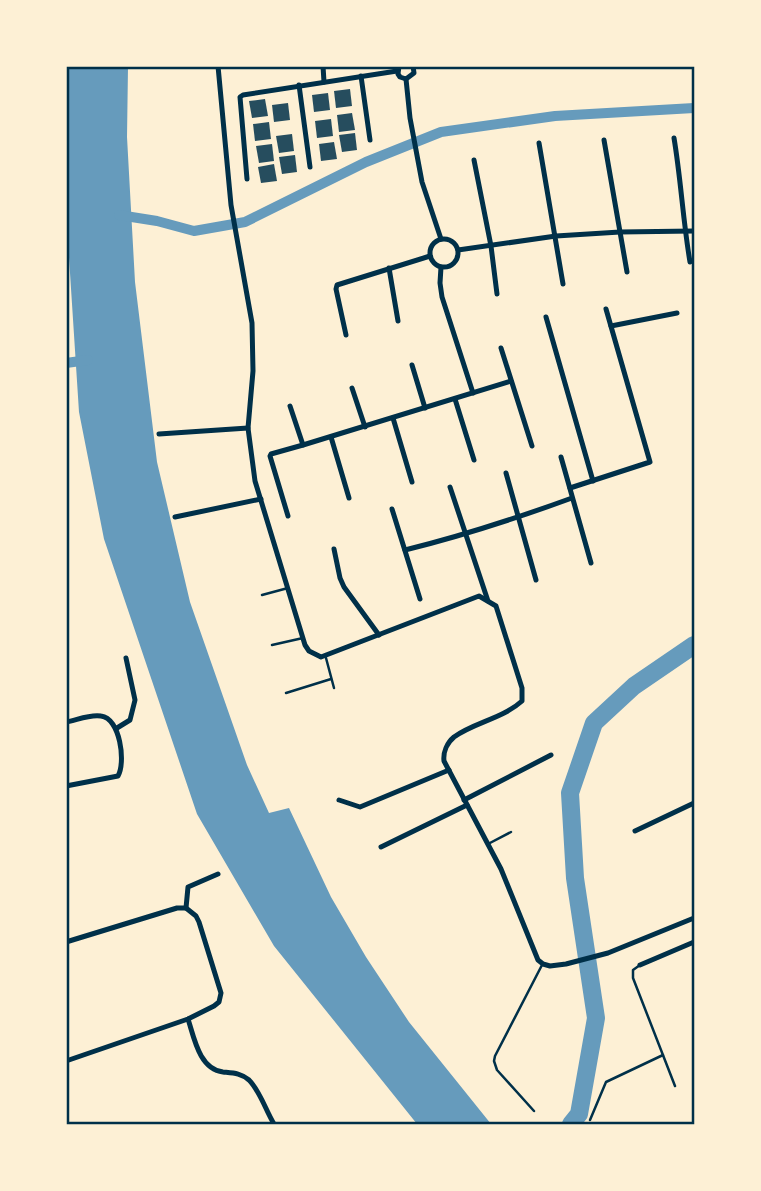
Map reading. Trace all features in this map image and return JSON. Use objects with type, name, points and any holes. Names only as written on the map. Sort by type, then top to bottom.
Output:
[{"type":"street","points":[[218,66],[231,205],[252,323],[253,371],[248,428],[255,481],[309,651],[321,657],[479,596],[496,606],[522,688],[522,701],[513,709],[455,736],[443,755],[501,869],[535,955],[542,964],[566,964],[608,953],[695,918]]},
{"type":"street","points":[[323,66],[324,82]]},
{"type":"street","points":[[406,79],[414,73],[413,66]]},
{"type":"street","points":[[247,179],[240,97],[398,69],[400,77],[406,79]]},
{"type":"street","points":[[361,76],[370,140]]},
{"type":"street","points":[[406,79],[422,183],[441,239]]},
{"type":"street","points":[[299,85],[310,167]]},
{"type":"street","points":[[674,138],[690,262]]},
{"type":"street","points":[[604,140],[627,272]]},
{"type":"street","points":[[539,143],[563,284]]},
{"type":"street","points":[[474,160],[491,246],[497,294]]},
{"type":"street","points":[[458,250],[556,236],[695,231]]},
{"type":"street","points":[[441,239],[452,241],[458,250],[456,261],[447,267],[436,265],[430,256],[432,245],[441,239]]},
{"type":"street","points":[[346,335],[337,285],[430,256]]},
{"type":"street","points":[[441,267],[443,298],[473,393]]},
{"type":"street","points":[[389,268],[398,321]]},
{"type":"street","points":[[570,488],[650,462],[606,309]]},
{"type":"street","points":[[611,326],[677,313]]},
{"type":"street","points":[[546,317],[593,481]]},
{"type":"street","points":[[501,348],[532,446]]},
{"type":"street","points":[[412,365],[425,408]]},
{"type":"street","points":[[288,516],[271,454],[512,381]]},
{"type":"street","points":[[352,387],[365,426]]},
{"type":"street","points":[[455,399],[474,460]]},
{"type":"street","points":[[290,406],[303,445]]},
{"type":"street","points":[[393,418],[412,482]]},
{"type":"street","points":[[159,434],[248,428]]},
{"type":"street","points":[[331,437],[349,498]]},
{"type":"street","points":[[561,457],[591,563]]},
{"type":"street","points":[[506,473],[536,580]]},
{"type":"street","points":[[450,487],[488,601]]},
{"type":"street","points":[[405,551],[466,535],[572,498]]},
{"type":"street","points":[[175,517],[261,499]]},
{"type":"street","points":[[392,509],[420,599]]},
{"type":"street","points":[[334,549],[344,587],[379,635]]},
{"type":"street","points":[[117,728],[130,720],[135,700],[126,658]]},
{"type":"street","points":[[66,722],[103,716],[117,728],[121,771],[120,774],[66,786]]},
{"type":"street","points":[[381,847],[551,755]]},
{"type":"street","points":[[340,800],[360,807],[449,770]]},
{"type":"street","points":[[635,831],[695,803]]},
{"type":"street","points":[[186,908],[188,887],[218,874]]},
{"type":"street","points":[[66,942],[177,908],[186,908],[199,922],[220,993],[219,1002],[188,1019],[66,1060]]},
{"type":"street","points":[[640,965],[695,942]]},
{"type":"street","points":[[188,1019],[204,1062],[216,1071],[235,1073],[247,1079],[274,1125]]},
{"type":"lane","points":[[262,595],[288,588]]},
{"type":"lane","points":[[272,645],[303,638]]},
{"type":"lane","points":[[325,655],[334,688]]},
{"type":"lane","points":[[286,693],[331,679]]},
{"type":"lane","points":[[488,844],[511,832]]},
{"type":"lane","points":[[534,1111],[497,1070],[494,1061],[542,964]]},
{"type":"lane","points":[[640,965],[633,970],[633,978],[675,1086]]},
{"type":"lane","points":[[590,1121],[606,1082],[663,1055]]},
{"type":"water","points":[[66,67],[128,67],[127,137],[135,282],[157,462],[190,602],[247,765],[269,813],[289,808],[331,897],[366,957],[409,1022],[491,1124],[417,1124],[274,946],[197,814],[104,539],[79,412],[68,242]]},
{"type":"building","points":[[350,89],[352,106],[336,108],[334,91]]},
{"type":"building","points":[[328,93],[330,110],[314,112],[312,95]]},
{"type":"building","points":[[265,99],[268,116],[252,118],[249,101]]},
{"type":"building","points":[[288,103],[290,120],[274,122],[272,105]]},
{"type":"building","points":[[352,113],[355,130],[339,132],[337,115]]},
{"type":"building","points":[[331,119],[333,136],[317,138],[315,121]]},
{"type":"building","points":[[269,122],[271,139],[255,141],[253,124]]},
{"type":"building","points":[[355,133],[357,150],[342,152],[339,135]]},
{"type":"building","points":[[292,134],[294,151],[279,153],[276,136]]},
{"type":"building","points":[[334,142],[337,159],[321,161],[319,144]]},
{"type":"building","points":[[272,144],[274,161],[259,163],[256,146]]},
{"type":"building","points":[[295,155],[297,172],[282,174],[279,157]]},
{"type":"building","points":[[274,164],[277,181],[261,183],[258,167]]},
{"type":"waterway","points":[[119,215],[194,231],[245,222],[366,162],[441,132],[555,116],[694,108]]},
{"type":"waterway","points":[[66,363],[88,360]]},
{"type":"waterway","points":[[571,1124],[579,1114],[596,1018],[575,878],[570,793],[594,723],[634,686],[694,645]]}]
